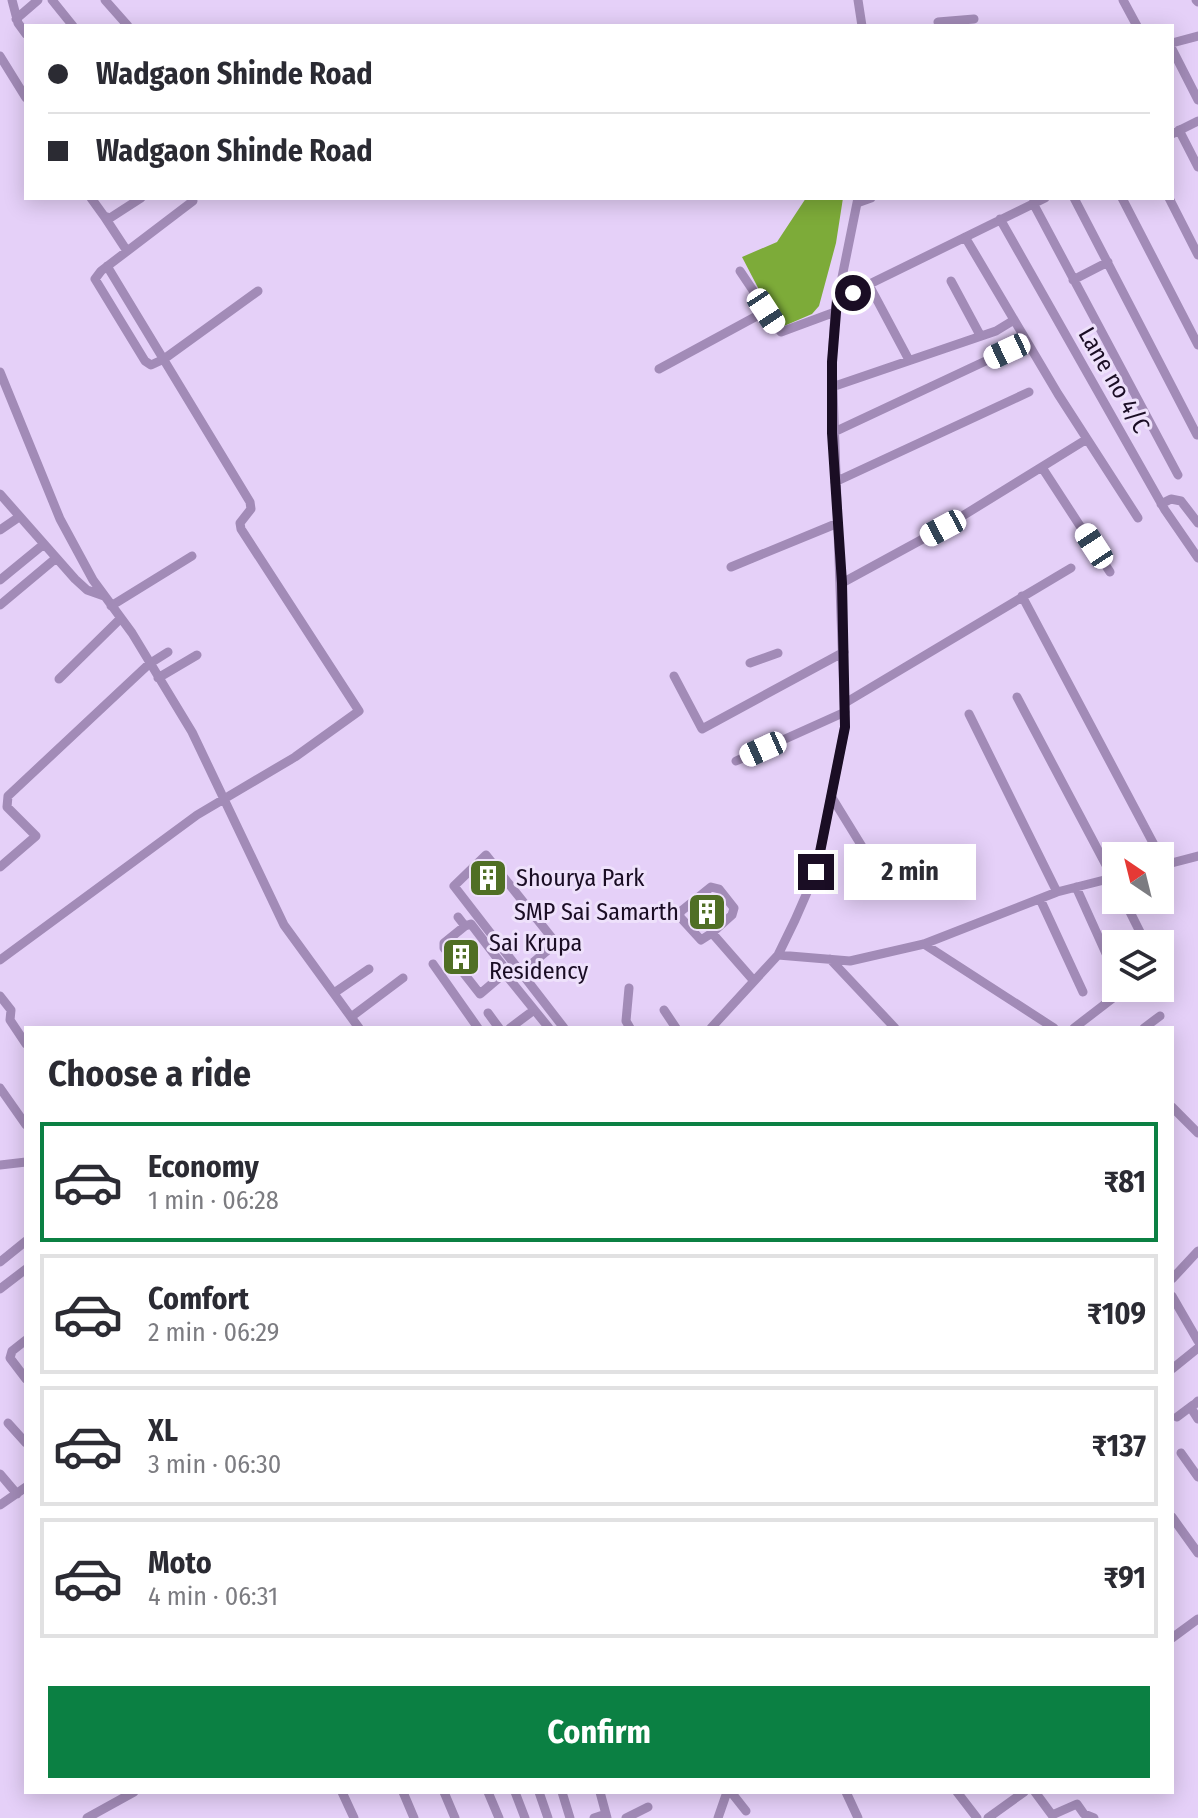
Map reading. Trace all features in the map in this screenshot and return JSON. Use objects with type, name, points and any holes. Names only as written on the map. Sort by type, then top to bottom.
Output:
[{"type":"street","points":[[12,0],[16,19],[24,31]]},
{"type":"street","points":[[16,19],[38,0]]},
{"type":"street","points":[[52,0],[71,24]]},
{"type":"street","points":[[105,0],[126,24]]},
{"type":"street","points":[[858,0],[862,24]]},
{"type":"street","points":[[1123,0],[1136,24]]},
{"type":"street","points":[[938,24],[974,19]]},
{"type":"street","points":[[1174,42],[1198,36]]},
{"type":"street","points":[[1174,53],[1198,100]]},
{"type":"street","points":[[0,56],[24,95]]},
{"type":"street","points":[[1198,121],[1175,132],[1198,167]]},
{"type":"street","points":[[92,200],[127,251]]},
{"type":"street","points":[[104,216],[114,217],[137,200]]},
{"type":"street","points":[[713,1026],[778,955],[816,872],[831,796],[845,708],[842,583],[832,433],[835,312],[858,200]]},
{"type":"street","points":[[837,300],[1040,200]]},
{"type":"street","points":[[1075,200],[1197,435]]},
{"type":"street","points":[[1123,200],[1198,345]]},
{"type":"street","points":[[1170,200],[1198,255]]},
{"type":"street","points":[[193,201],[97,275],[97,284],[145,361],[151,365],[164,359],[258,291]]},
{"type":"street","points":[[1033,203],[1178,475]]},
{"type":"street","name":"Lane no 4/C","points":[[1000,219],[1161,504],[1198,558]]},
{"type":"street","points":[[965,237],[1138,518]]},
{"type":"street","points":[[1073,280],[1108,262]]},
{"type":"street","points":[[0,960],[224,799],[295,757],[357,715],[359,707],[241,529],[240,523],[251,509],[250,502],[107,266]]},
{"type":"street","points":[[740,271],[777,329],[786,332],[835,312]]},
{"type":"street","points":[[951,281],[980,335]]},
{"type":"street","points":[[869,285],[909,360]]},
{"type":"street","points":[[659,369],[766,311]]},
{"type":"street","points":[[832,387],[1014,320]]},
{"type":"street","points":[[832,433],[1007,351]]},
{"type":"street","points":[[0,372],[60,519],[104,596],[192,732],[277,912],[358,1026]]},
{"type":"street","points":[[835,482],[1029,392]]},
{"type":"street","points":[[842,583],[1043,469],[1087,439]]},
{"type":"street","points":[[1043,469],[1110,572]]},
{"type":"street","points":[[1,496],[55,559],[87,590],[104,596]]},
{"type":"street","points":[[1161,504],[1171,499],[1181,501],[1198,523]]},
{"type":"street","points":[[0,530],[19,517]]},
{"type":"street","points":[[731,567],[838,523]]},
{"type":"street","points":[[0,580],[44,544]]},
{"type":"street","points":[[111,606],[192,556]]},
{"type":"street","points":[[0,605],[55,559]]},
{"type":"street","points":[[736,761],[845,708],[1071,568]]},
{"type":"street","points":[[1022,596],[1151,842]]},
{"type":"street","points":[[59,679],[120,619]]},
{"type":"street","points":[[0,867],[36,836],[3,806],[8,796],[149,664],[168,652]]},
{"type":"street","points":[[674,676],[702,729],[844,652]]},
{"type":"street","points":[[750,663],[778,653]]},
{"type":"street","points":[[158,678],[197,655]]},
{"type":"street","points":[[1017,697],[1102,855]]},
{"type":"street","points":[[969,714],[1057,892]]},
{"type":"street","points":[[831,796],[874,866]]},
{"type":"street","points":[[521,973],[556,943],[486,855],[453,884],[521,973],[562,1026]]},
{"type":"street","points":[[1174,859],[1198,856]]},
{"type":"street","points":[[778,955],[850,961],[924,944],[1057,892],[1102,882]]},
{"type":"street","points":[[711,887],[719,889],[734,908],[732,915],[712,933],[701,940],[680,915],[711,887]]},
{"type":"street","points":[[1076,887],[1102,945]]},
{"type":"street","points":[[1040,899],[1083,992]]},
{"type":"street","points":[[458,917],[465,926]]},
{"type":"street","points":[[506,975],[480,994],[443,945],[471,924],[505,967],[506,975],[547,1026]]},
{"type":"street","points":[[712,933],[754,981]]},
{"type":"street","points":[[924,944],[1051,1026]]},
{"type":"street","points":[[830,959],[893,1026]]},
{"type":"street","points":[[433,964],[477,1026]]},
{"type":"street","points":[[334,993],[369,969]]},
{"type":"street","points":[[351,1017],[403,978]]},
{"type":"street","points":[[628,1024],[629,988]]},
{"type":"street","points":[[0,996],[11,1010],[10,1020],[24,1041]]},
{"type":"street","points":[[1077,1026],[1108,1002]]},
{"type":"street","points":[[513,1026],[534,1010]]},
{"type":"street","points":[[664,1010],[675,1026]]},
{"type":"street","points":[[488,1013],[498,1026]]},
{"type":"street","points":[[1147,1026],[1160,1016]]},
{"type":"street","points":[[0,1088],[24,1122]]},
{"type":"street","points":[[1174,1109],[1198,1133]]},
{"type":"street","points":[[0,1165],[24,1162]]},
{"type":"street","points":[[0,1262],[24,1243]]},
{"type":"street","points":[[1174,1277],[1198,1251]]},
{"type":"street","points":[[0,1289],[24,1271]]},
{"type":"street","points":[[1174,1299],[1197,1336]]},
{"type":"street","points":[[24,1342],[12,1351],[10,1358],[24,1376]]},
{"type":"street","points":[[1174,1367],[1198,1348]]},
{"type":"street","points":[[1177,1417],[1196,1403],[1198,1419]]},
{"type":"street","points":[[8,1423],[24,1441]]},
{"type":"street","points":[[1181,1453],[1198,1477]]},
{"type":"street","points":[[0,1474],[22,1490],[0,1505]]},
{"type":"street","points":[[1174,1520],[1198,1553]]},
{"type":"street","points":[[1174,1637],[1198,1619]]},
{"type":"street","points":[[87,1818],[130,1794]]},
{"type":"street","points":[[343,1794],[354,1818]]},
{"type":"street","points":[[404,1794],[414,1818]]},
{"type":"street","points":[[445,1794],[455,1818]]},
{"type":"street","points":[[489,1794],[499,1818]]},
{"type":"street","points":[[516,1794],[525,1818]]},
{"type":"street","points":[[540,1794],[548,1818]]},
{"type":"street","points":[[563,1794],[570,1818]]},
{"type":"street","points":[[594,1818],[606,1816],[600,1794]]},
{"type":"street","points":[[718,1818],[728,1794]]},
{"type":"street","points":[[731,1794],[746,1811]]},
{"type":"street","points":[[847,1794],[857,1818]]},
{"type":"street","points":[[959,1794],[977,1818]]},
{"type":"street","points":[[988,1818],[1021,1794]]},
{"type":"street","points":[[1036,1794],[1052,1815],[1077,1804],[1084,1814],[1094,1818]]},
{"type":"street","points":[[626,1818],[648,1807]]},
{"type":"shaded area","points":[[805,200],[843,200],[836,243],[819,306],[812,314],[784,326],[767,305],[742,257],[777,242]]},
{"type":"place","name":"Shourya Park","points":[[488,878]]},
{"type":"place","name":"SMP Sai Samarth","points":[[707,912]]},
{"type":"place","name":"Sai Krupa Residency","points":[[461,957]]},
{"type":"route","points":[[816,872],[845,727],[842,583],[832,433],[832,362],[837,300],[853,293]]}]
